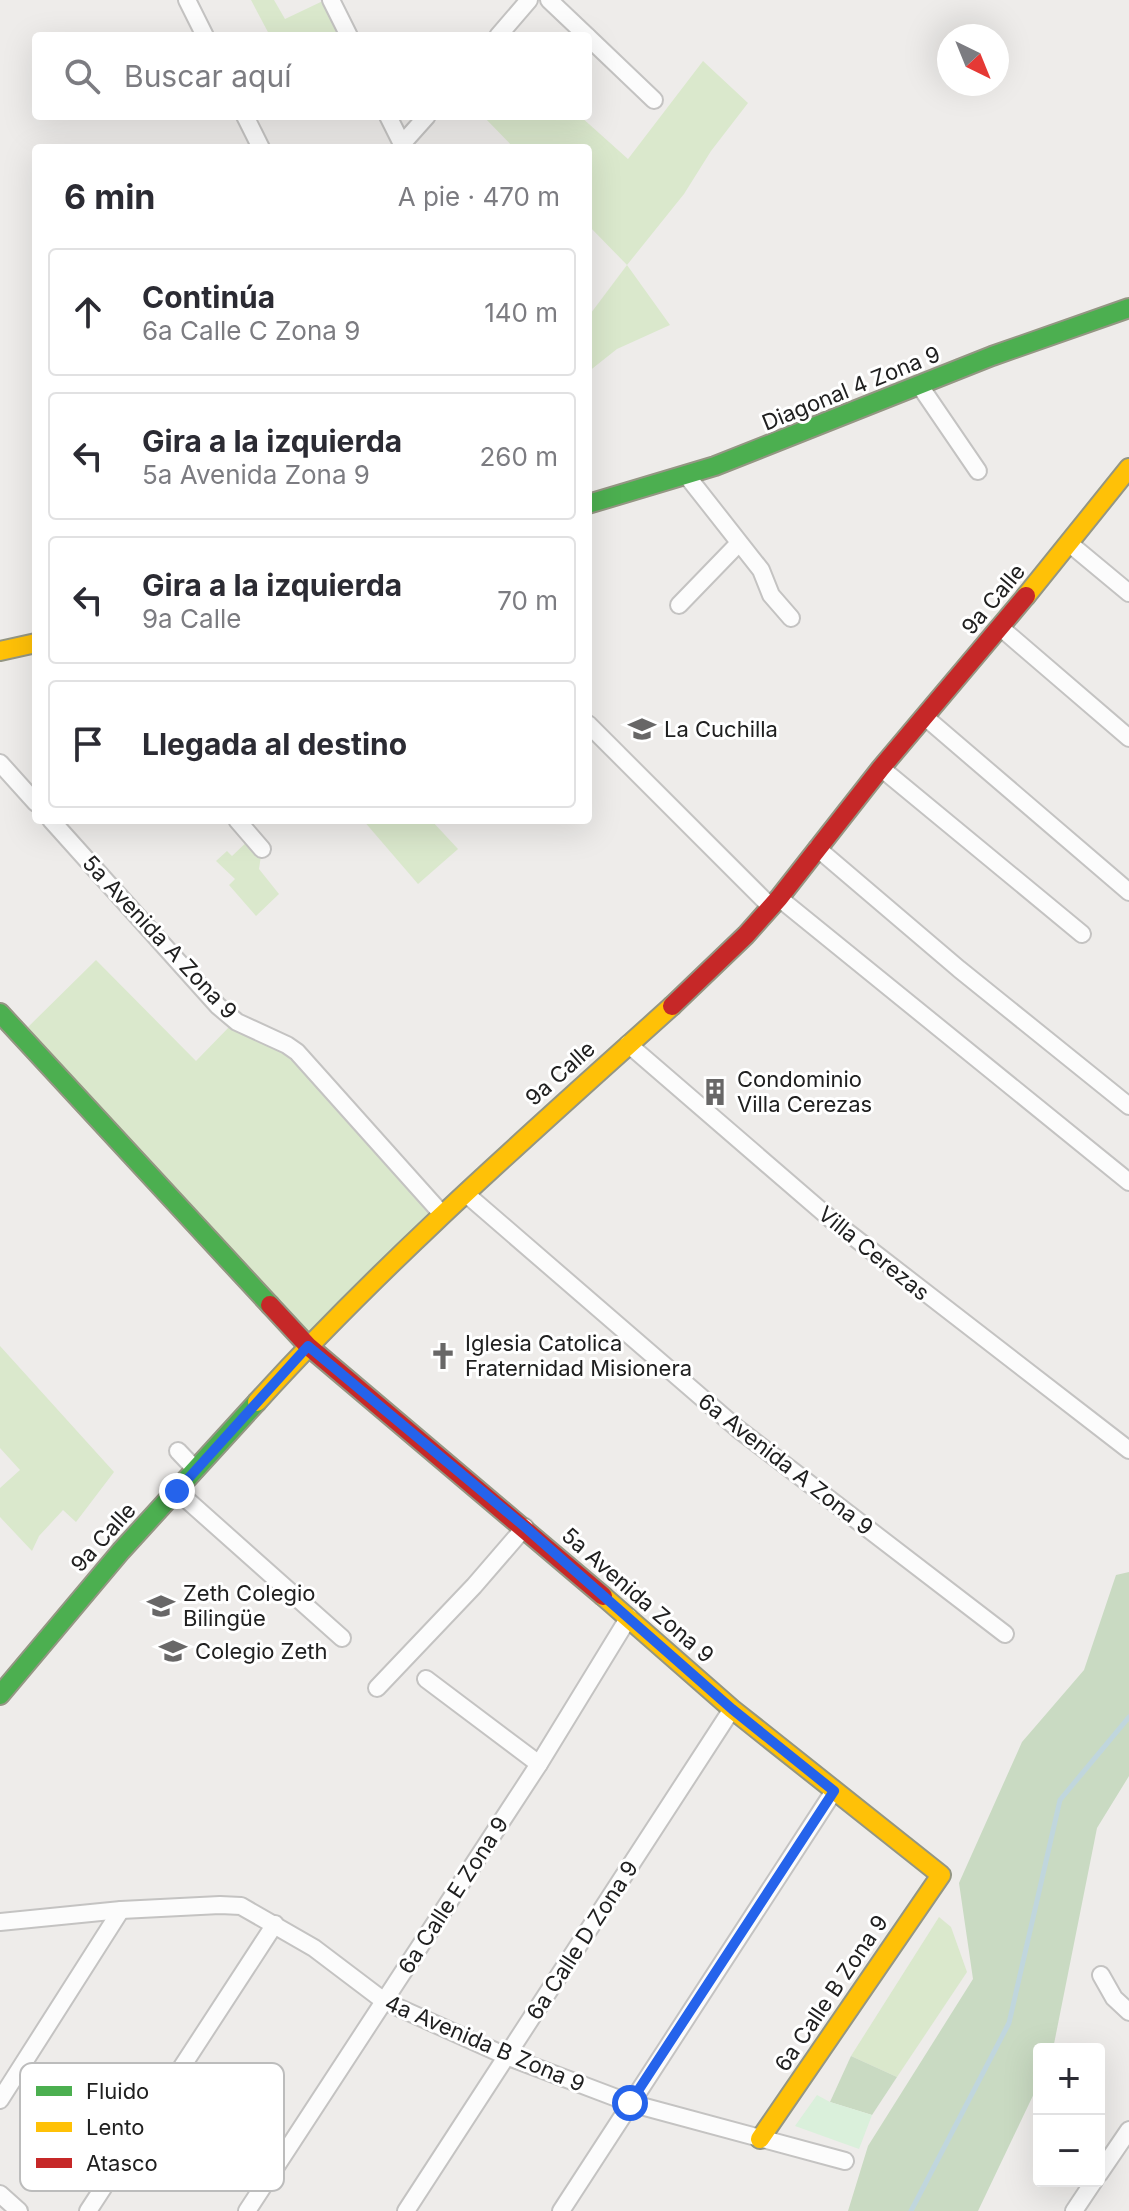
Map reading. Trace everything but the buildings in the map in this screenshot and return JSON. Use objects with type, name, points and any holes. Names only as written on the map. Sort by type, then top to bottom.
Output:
[{"type":"street","points":[[187,0],[203,32]]},
{"type":"street","points":[[331,0],[347,32]]},
{"type":"street","points":[[501,32],[529,0]]},
{"type":"street","points":[[549,0],[582,32]]},
{"type":"street","points":[[592,42],[654,100]]},
{"type":"street","points":[[247,120],[259,144]]},
{"type":"street","points":[[390,120],[402,144]]},
{"type":"street","points":[[405,144],[424,120]]},
{"type":"street","name":"Diagonal 4 Zona 9","points":[[592,503],[687,476],[992,356],[1129,308]]},
{"type":"street","points":[[920,386],[978,471]]},
{"type":"street","name":"9a Calle","points":[[3,1686],[308,1346],[442,1214],[721,960],[775,902],[881,768],[1070,544],[1123,489],[1129,468]]},
{"type":"street","points":[[687,476],[761,570],[771,595],[791,618]]},
{"type":"street","points":[[679,605],[739,543]]},
{"type":"street","points":[[1070,544],[1129,593]]},
{"type":"street","points":[[1001,628],[1129,738]]},
{"type":"street","points":[[0,651],[32,644]]},
{"type":"street","points":[[925,717],[1129,892]]},
{"type":"street","points":[[592,728],[775,902],[1129,1182]]},
{"type":"street","points":[[0,763],[32,799]]},
{"type":"street","points":[[881,768],[1082,934]]},
{"type":"street","name":"5a Avenida A Zona 9","points":[[55,824],[218,1006],[237,1022],[297,1052],[442,1214]]},
{"type":"street","points":[[240,824],[262,849]]},
{"type":"street","points":[[817,848],[959,969],[1129,1106]]},
{"type":"street","name":"5a Avenida Zona 9","points":[[0,1013],[308,1346],[525,1527],[732,1709],[941,1875]]},
{"type":"street","name":"Villa Cerezas","points":[[628,1044],[833,1221],[1129,1450]]},
{"type":"street","name":"6a Avenida A Zona 9","points":[[465,1193],[738,1429],[1005,1634]]},
{"type":"street","points":[[178,1451],[196,1470]]},
{"type":"street","points":[[177,1491],[342,1638]]},
{"type":"street","points":[[377,1688],[525,1527]]},
{"type":"street","name":"6a Calle E Zona 9","points":[[284,2154],[539,1764],[629,1617]]},
{"type":"street","points":[[426,1679],[539,1764]]},
{"type":"street","name":"6a Calle D Zona 9","points":[[406,2211],[732,1709]]},
{"type":"street","points":[[561,2211],[834,1791]]},
{"type":"street","name":"6a Calle B Zona 9","points":[[760,2139],[941,1875]]},
{"type":"street","name":"4a Avenida B Zona 9","points":[[0,1922],[121,1910],[231,1905],[250,1910],[314,1948],[384,2001],[506,2056],[630,2103],[845,2161]]},
{"type":"street","points":[[24,2063],[121,1910]]},
{"type":"street","points":[[184,2063],[275,1924]]},
{"type":"street","points":[[1101,1975],[1114,1998],[1129,2012]]},
{"type":"street","points":[[0,2100],[20,2069]]},
{"type":"street","points":[[1105,2165],[1129,2130]]},
{"type":"street","points":[[1074,2211],[1090,2187]]},
{"type":"street","points":[[88,2211],[101,2191]]},
{"type":"street","name":"6a Calle E Zona 9","points":[[247,2211],[260,2191]]},
{"type":"street","points":[[0,2194],[19,2211]]},
{"type":"green space","points":[[251,0],[274,0],[285,19],[325,0],[346,32],[268,32]]},
{"type":"green space","points":[[703,61],[748,103],[711,151],[684,194],[627,265],[592,229],[592,144],[510,144],[487,120],[584,120],[628,159]]},
{"type":"green space","points":[[627,265],[670,325],[617,349],[592,369],[592,312]]},
{"type":"green space","points":[[366,824],[435,824],[458,849],[418,884]]},
{"type":"green space","points":[[252,837],[262,849],[259,869],[279,894],[256,916],[229,885],[235,879],[216,861],[227,851],[232,856]]},
{"type":"green space","points":[[96,960],[196,1061],[231,1025],[290,1052],[432,1212],[308,1338],[24,1031]]},
{"type":"green space","points":[[0,1346],[114,1472],[76,1522],[63,1510],[39,1536],[32,1551],[0,1517],[0,1488],[20,1470],[0,1448]]},
{"type":"green space","points":[[1129,1572],[1129,1776],[1097,1828],[1054,2043],[1033,2043],[1033,2096],[978,2211],[848,2211],[868,2146],[973,1979],[959,1883],[1022,1742],[1084,1670],[1116,1575]]},
{"type":"green space","points":[[939,1917],[951,1927],[967,1972],[897,2077],[851,2056]]},
{"type":"green space","points":[[851,2056],[897,2077],[872,2115],[830,2102]]},
{"type":"green space","points":[[817,2095],[872,2115],[859,2149],[795,2126]]},
{"type":"waterway","points":[[911,2211],[1009,2023],[1060,1800],[1129,1717]]},
{"type":"traffic: fast","points":[[592,503],[715,466],[992,356],[1129,308]]},
{"type":"traffic: fast","points":[[0,1013],[270,1305]]},
{"type":"traffic: fast","points":[[0,1695],[121,1551],[257,1402]]},
{"type":"traffic: slow","points":[[1026,596],[1129,468]]},
{"type":"traffic: slow","points":[[0,651],[32,644]]},
{"type":"traffic: slow","points":[[257,1402],[408,1248],[672,1006]]},
{"type":"traffic: slow","points":[[603,1596],[732,1709],[941,1875],[760,2139]]},
{"type":"traffic: jam","points":[[672,1006],[746,935],[779,898],[881,768],[1026,596]]},
{"type":"traffic: jam","points":[[270,1305],[308,1346],[603,1596]]},
{"type":"place","name":"La Cuchilla","points":[[642,729]]},
{"type":"place","name":"Condominio Villa Cerezas","points":[[715,1092]]},
{"type":"place","name":"Iglesia Catolica Fraternidad Misionera","points":[[443,1356]]},
{"type":"place","name":"Zeth Colegio Bilingüe","points":[[161,1606]]},
{"type":"place","name":"Colegio Zeth","points":[[173,1651]]},
{"type":"route","points":[[177,1491],[308,1346],[525,1527],[732,1709],[834,1791],[630,2103]]}]
